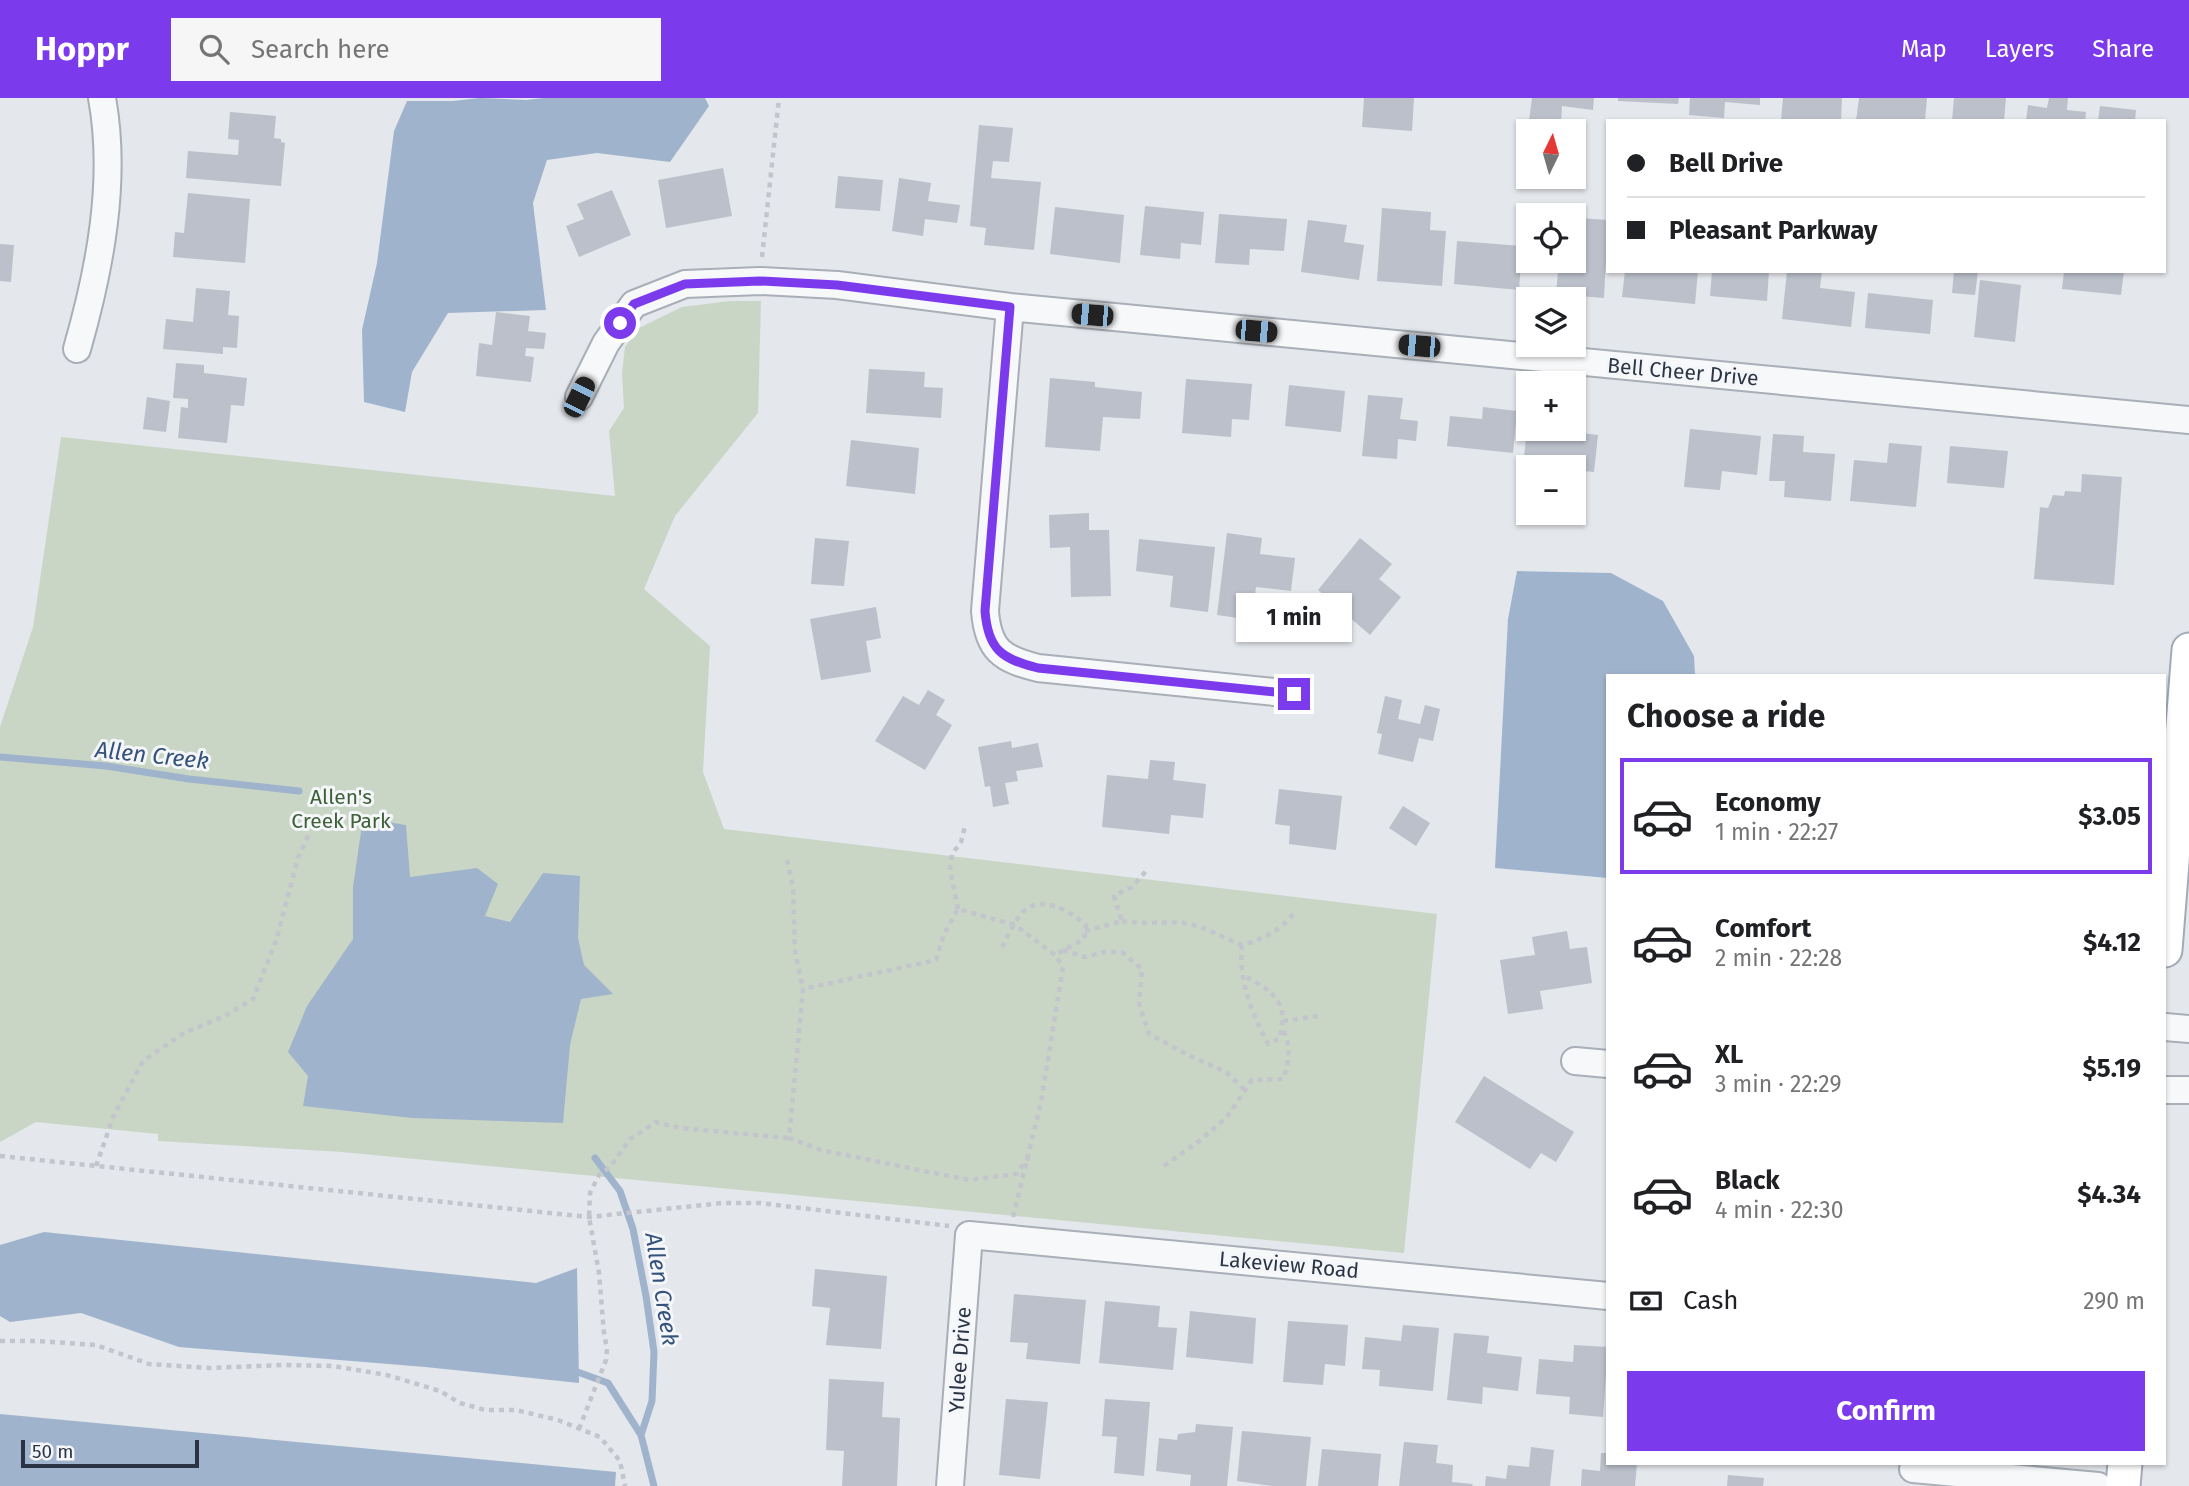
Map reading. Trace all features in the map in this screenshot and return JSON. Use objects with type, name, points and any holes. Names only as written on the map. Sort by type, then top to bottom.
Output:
[{"type":"main road","points":[[2166,938],[2189,650]]},
{"type":"main road","points":[[2123,1486],[2125,1465]]},
{"type":"street","points":[[77,349],[87,315],[104,222],[108,169],[106,120],[102,98]]},
{"type":"street","name":"Bell Cheer Drive","points":[[579,397],[606,343],[634,304],[685,284],[760,281],[837,285],[1010,307],[2189,421]]},
{"type":"street","points":[[1010,307],[985,611],[986,631],[998,652],[1017,663],[1038,668],[1294,694]]},
{"type":"street","points":[[2166,1027],[2189,1029]]},
{"type":"street","points":[[1575,1060],[1606,1064]]},
{"type":"street","points":[[2166,1090],[2189,1090]]},
{"type":"street","name":"Lakeview Road","points":[[969,1235],[1606,1296]]},
{"type":"street","name":"Yulee Drive","points":[[950,1486],[969,1235]]},
{"type":"street","points":[[1912,1473],[2098,1486]]},
{"type":"path","points":[[760,281],[779,98]]},
{"type":"path","points":[[803,989],[936,960],[944,934],[958,909],[950,870],[952,854],[961,842],[965,826]]},
{"type":"path","points":[[96,1166],[114,1115],[143,1061],[184,1033],[225,1016],[253,999],[276,941],[298,858],[310,832]]},
{"type":"path","points":[[787,860],[793,887],[795,952],[803,989],[789,1138]]},
{"type":"path","points":[[1122,921],[1114,896],[1132,887],[1146,871]]},
{"type":"path","points":[[1002,947],[1022,912],[1035,905],[1052,905],[1074,914],[1086,925],[1084,939],[1055,955]]},
{"type":"path","points":[[958,909],[1015,925],[1055,955],[1063,967],[1041,1102],[1029,1157],[1015,1202],[1010,1238]]},
{"type":"path","points":[[1085,931],[1122,921],[1141,925],[1184,923],[1206,929],[1242,945],[1258,941],[1274,932],[1295,912]]},
{"type":"path","points":[[1242,945],[1240,965],[1247,997],[1268,1044],[1279,1039],[1283,1021],[1276,995],[1243,975]]},
{"type":"path","points":[[1063,950],[1085,957],[1105,952],[1122,952],[1142,969],[1139,1004],[1149,1034],[1226,1072],[1245,1090]]},
{"type":"path","points":[[1283,1021],[1319,1016]]},
{"type":"path","points":[[1164,1166],[1227,1117],[1252,1080],[1283,1079],[1289,1063],[1289,1040],[1282,1027]]},
{"type":"path","points":[[579,1429],[606,1360],[607,1349],[599,1273],[589,1217],[590,1193],[599,1175],[610,1167],[630,1139],[656,1122],[680,1128],[789,1138],[821,1150],[968,1180],[1016,1174],[1029,1157]]},
{"type":"path","points":[[0,1157],[589,1217],[722,1203],[760,1203],[942,1226],[956,1225],[969,1235]]},
{"type":"path","points":[[0,1341],[96,1345],[149,1364],[209,1368],[283,1364],[333,1366],[418,1383],[440,1391],[460,1403],[485,1410],[516,1410],[558,1420],[600,1437],[620,1461],[625,1486]]},
{"type":"green space","name":"Allen's Creek Park","points":[[730,301],[761,301],[758,413],[675,516],[644,589],[710,646],[703,772],[724,829],[1437,914],[1404,1253],[342,1152],[158,1141],[158,1134],[36,1122],[0,1142],[0,727],[33,627],[61,437],[615,496],[609,431],[624,408],[622,373],[625,347],[639,328],[682,307]]},
{"type":"water","points":[[480,98],[705,98],[709,106],[670,162],[597,153],[547,160],[533,203],[546,310],[448,313],[412,372],[405,412],[364,402],[362,330],[377,263],[394,131],[407,101]]},
{"type":"water","points":[[1517,571],[1611,573],[1663,601],[1694,656],[1695,674],[1606,674],[1606,878],[1495,868],[1508,619]]},
{"type":"water","points":[[363,818],[406,825],[410,877],[477,868],[498,884],[485,916],[510,922],[543,873],[580,876],[578,938],[584,965],[613,994],[581,999],[570,1045],[563,1123],[412,1118],[303,1106],[308,1076],[288,1052],[307,1006],[353,939],[353,887]]},
{"type":"water","points":[[44,1232],[536,1283],[577,1268],[579,1383],[425,1367],[179,1347],[81,1313],[10,1322],[0,1316],[0,1245]]},
{"type":"water","points":[[0,1414],[616,1472],[615,1486],[0,1486]]},
{"type":"building","points":[[1364,98],[1414,98],[1412,131],[1362,127]]},
{"type":"building","points":[[1532,98],[1594,98],[1593,110],[1562,106],[1561,119],[1529,119]]},
{"type":"building","points":[[1618,98],[1679,98],[1678,104],[1618,101]]},
{"type":"building","points":[[1690,98],[1760,98],[1760,105],[1725,102],[1724,118],[1689,115]]},
{"type":"building","points":[[1783,98],[1842,98],[1841,119],[1781,119]]},
{"type":"building","points":[[1859,98],[1927,98],[1925,119],[1856,119]]},
{"type":"building","points":[[1954,98],[2006,98],[2004,119],[1952,119]]},
{"type":"building","points":[[2049,98],[2068,98],[2067,110],[2086,112],[2085,119],[2026,119],[2028,105],[2047,108]]},
{"type":"building","points":[[2100,106],[2136,110],[2135,119],[2098,119]]},
{"type":"building","points":[[230,112],[276,116],[274,138],[285,143],[281,186],[186,178],[188,151],[238,155],[239,140],[228,139]]},
{"type":"building","points":[[979,125],[1013,128],[1009,162],[993,161],[991,178],[1041,182],[1034,250],[984,245],[986,228],[970,226]]},
{"type":"building","points":[[723,168],[732,216],[666,228],[658,180]]},
{"type":"building","points":[[838,176],[883,180],[880,211],[835,208]]},
{"type":"building","points":[[899,178],[931,183],[928,201],[960,205],[957,223],[925,219],[923,236],[892,231]]},
{"type":"building","points":[[612,190],[631,235],[579,257],[566,226],[584,219],[577,204]]},
{"type":"building","points":[[188,193],[250,199],[245,263],[173,257],[175,232],[184,233]]},
{"type":"building","points":[[1145,206],[1204,212],[1201,245],[1181,243],[1180,259],[1140,255]]},
{"type":"building","points":[[1055,207],[1124,215],[1120,263],[1050,254]]},
{"type":"building","points":[[1382,208],[1431,212],[1430,230],[1446,231],[1442,286],[1377,281]]},
{"type":"building","points":[[1219,214],[1287,219],[1284,251],[1250,249],[1249,265],[1215,263]]},
{"type":"building","points":[[1586,219],[1606,220],[1604,298],[1586,296],[1586,287],[1557,287],[1558,273],[1586,273]]},
{"type":"building","points":[[1308,220],[1347,225],[1344,242],[1364,245],[1359,280],[1301,272]]},
{"type":"building","points":[[1457,241],[1516,246],[1516,273],[1520,273],[1519,287],[1516,290],[1454,284]]},
{"type":"building","points":[[0,244],[14,245],[11,282],[0,281]]},
{"type":"building","points":[[1625,273],[1698,273],[1695,304],[1622,297]]},
{"type":"building","points":[[1712,273],[1769,273],[1767,301],[1710,296]]},
{"type":"building","points":[[1787,273],[1822,273],[1820,288],[1855,292],[1851,327],[1782,319]]},
{"type":"building","points":[[1954,273],[1978,273],[1975,295],[1952,293]]},
{"type":"building","points":[[2064,273],[2124,273],[2121,295],[2062,289]]},
{"type":"building","points":[[1980,280],[2021,285],[2015,342],[1974,337]]},
{"type":"building","points":[[196,288],[230,291],[228,315],[239,316],[237,348],[223,347],[223,354],[163,349],[166,319],[193,322]]},
{"type":"building","points":[[1868,293],[1933,300],[1930,334],[1865,328]]},
{"type":"building","points":[[496,312],[530,316],[528,331],[546,333],[544,349],[526,348],[525,356],[534,357],[531,382],[476,376],[479,343],[492,345]]},
{"type":"building","points":[[176,363],[204,365],[204,373],[247,378],[244,406],[231,405],[227,443],[178,438],[181,407],[188,408],[188,399],[173,398]]},
{"type":"building","points":[[869,369],[925,372],[924,387],[943,388],[941,418],[866,413]]},
{"type":"building","points":[[1050,378],[1095,382],[1095,387],[1142,392],[1140,419],[1103,417],[1100,451],[1045,447]]},
{"type":"building","points":[[1186,379],[1252,384],[1249,420],[1232,419],[1231,437],[1182,433]]},
{"type":"building","points":[[1289,385],[1345,391],[1341,432],[1285,426]]},
{"type":"building","points":[[1368,395],[1403,398],[1400,419],[1418,421],[1416,441],[1398,439],[1397,459],[1362,456]]},
{"type":"building","points":[[147,397],[170,401],[166,432],[143,429]]},
{"type":"building","points":[[1483,407],[1516,411],[1513,453],[1447,446],[1450,416],[1482,419]]},
{"type":"building","points":[[1690,429],[1761,436],[1757,475],[1722,471],[1720,490],[1684,487]]},
{"type":"building","points":[[1586,434],[1598,435],[1594,472],[1586,471],[1586,455],[1524,455],[1526,441],[1586,441]]},
{"type":"building","points":[[1773,434],[1804,436],[1803,452],[1835,454],[1831,501],[1784,497],[1785,481],[1769,481]]},
{"type":"building","points":[[851,440],[919,448],[915,494],[846,486]]},
{"type":"building","points":[[1889,443],[1922,446],[1916,507],[1850,501],[1854,460],[1887,463]]},
{"type":"building","points":[[1950,446],[2008,451],[2004,488],[1947,483]]},
{"type":"building","points":[[2082,474],[2122,477],[2114,585],[2034,579],[2040,507],[2048,508],[2053,495],[2064,496],[2065,491],[2081,492]]},
{"type":"building","points":[[1089,513],[1089,530],[1109,530],[1111,596],[1071,597],[1070,547],[1050,548],[1049,515]]},
{"type":"building","points":[[1227,533],[1262,538],[1260,554],[1295,558],[1291,591],[1256,587],[1252,620],[1217,615]]},
{"type":"building","points":[[815,538],[849,541],[844,586],[811,584]]},
{"type":"building","points":[[1360,538],[1392,564],[1379,579],[1401,597],[1370,635],[1318,590]]},
{"type":"building","points":[[1139,539],[1215,547],[1208,612],[1170,607],[1173,576],[1136,571]]},
{"type":"building","points":[[876,607],[881,638],[866,641],[871,672],[821,680],[810,619]]},
{"type":"building","points":[[928,690],[945,700],[936,715],[952,725],[925,770],[875,741],[903,696],[919,705]]},
{"type":"building","points":[[1385,696],[1402,700],[1398,719],[1420,724],[1425,705],[1440,709],[1433,741],[1419,738],[1413,762],[1378,754],[1382,734],[1377,733]]},
{"type":"building","points":[[1011,741],[1012,748],[1038,743],[1043,767],[1016,771],[1018,781],[1005,783],[1009,804],[993,807],[990,786],[985,787],[978,747]]},
{"type":"building","points":[[1150,760],[1175,762],[1173,780],[1206,784],[1203,818],[1171,815],[1169,834],[1102,827],[1107,775],[1148,779]]},
{"type":"building","points":[[1279,789],[1342,796],[1336,850],[1289,844],[1290,826],[1275,824]]},
{"type":"building","points":[[1403,806],[1430,823],[1416,846],[1389,828]]},
{"type":"building","points":[[1567,931],[1570,949],[1587,947],[1592,983],[1540,991],[1543,1009],[1508,1014],[1500,960],[1535,955],[1532,937]]},
{"type":"building","points":[[1484,1076],[1574,1132],[1556,1162],[1541,1153],[1530,1169],[1455,1122]]},
{"type":"building","points":[[815,1269],[887,1276],[881,1349],[826,1345],[830,1308],[812,1306]]},
{"type":"building","points":[[1014,1294],[1086,1300],[1080,1364],[1026,1359],[1028,1343],[1010,1342]]},
{"type":"building","points":[[1105,1301],[1160,1306],[1158,1327],[1177,1328],[1173,1370],[1099,1363]]},
{"type":"building","points":[[1190,1311],[1256,1318],[1253,1364],[1186,1357]]},
{"type":"building","points":[[1288,1321],[1348,1325],[1345,1366],[1325,1364],[1323,1385],[1283,1382]]},
{"type":"building","points":[[1403,1325],[1439,1328],[1433,1391],[1379,1386],[1380,1370],[1362,1369],[1365,1337],[1401,1341]]},
{"type":"building","points":[[1454,1333],[1489,1336],[1487,1353],[1522,1357],[1518,1391],[1483,1387],[1482,1404],[1447,1400]]},
{"type":"building","points":[[1574,1345],[1606,1347],[1603,1417],[1569,1414],[1570,1397],[1536,1394],[1539,1359],[1573,1362]]},
{"type":"building","points":[[829,1379],[884,1382],[882,1417],[900,1418],[897,1486],[842,1486],[844,1451],[826,1450]]},
{"type":"building","points":[[1006,1399],[1048,1402],[1040,1479],[999,1475]]},
{"type":"building","points":[[1105,1399],[1150,1402],[1144,1476],[1114,1473],[1117,1437],[1102,1436]]},
{"type":"building","points":[[1196,1424],[1233,1427],[1227,1486],[1190,1486],[1191,1475],[1156,1471],[1159,1438],[1177,1440],[1178,1434],[1195,1432]]},
{"type":"building","points":[[1242,1431],[1311,1437],[1306,1486],[1272,1486],[1237,1481]]},
{"type":"building","points":[[1404,1442],[1438,1445],[1436,1463],[1453,1465],[1452,1482],[1473,1484],[1472,1486],[1399,1486]]},
{"type":"building","points":[[1531,1447],[1554,1450],[1550,1486],[1485,1486],[1486,1476],[1506,1479],[1508,1465],[1529,1467]]},
{"type":"building","points":[[1322,1449],[1381,1454],[1378,1486],[1318,1486]]},
{"type":"building","points":[[1601,1453],[1606,1453],[1606,1465],[1637,1465],[1635,1486],[1581,1486],[1582,1469],[1600,1471]]},
{"type":"building","points":[[1728,1475],[1764,1478],[1763,1486],[1727,1486]]},
{"type":"waterway","name":"Allen Creek","points":[[0,757],[106,766],[189,779],[299,791]]},
{"type":"waterway","name":"Allen Creek","points":[[595,1158],[620,1191],[633,1229],[646,1296],[654,1352],[652,1401],[641,1435]]},
{"type":"waterway","name":"Allen Creek","points":[[572,1370],[608,1383],[641,1435],[654,1486]]},
{"type":"route","points":[[620,323],[634,304],[685,284],[760,281],[837,285],[1010,307],[985,611],[986,631],[998,652],[1017,663],[1038,668],[1294,694]]}]
